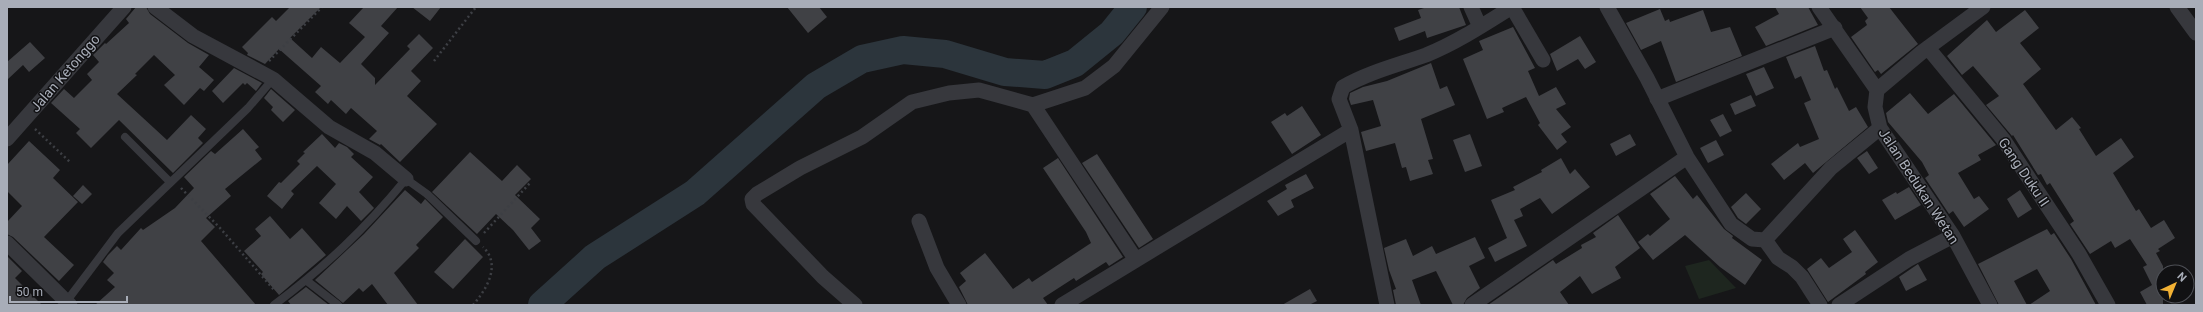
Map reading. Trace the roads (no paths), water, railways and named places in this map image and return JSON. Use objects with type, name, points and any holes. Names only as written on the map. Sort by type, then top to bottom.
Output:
[{"type":"street","name":"Jalan Ketonggo","points":[[7,139],[124,7]]},
{"type":"street","points":[[155,7],[193,36],[273,79],[329,127],[375,153],[406,179]]},
{"type":"street","points":[[855,305],[823,277],[753,204],[752,199],[757,194],[800,168],[862,137],[912,102],[949,93],[979,90],[1033,105],[1085,88],[1114,66],[1162,7]]},
{"type":"street","points":[[1471,7],[1480,27]]},
{"type":"street","points":[[1387,305],[1351,130],[1339,99],[1343,87],[1359,78],[1428,54],[1480,27],[1512,7],[1543,60]]},
{"type":"street","points":[[1607,7],[1687,157],[1731,224],[1752,239],[1765,240],[1778,258],[1792,267],[1802,277],[1820,305]]},
{"type":"street","points":[[1819,7],[1878,90],[1928,48],[1983,7]]},
{"type":"street","points":[[2177,7],[2196,33]]},
{"type":"street","points":[[1657,99],[1835,28]]},
{"type":"street","name":"Gang Duku II","points":[[1928,48],[2003,139],[2079,254],[2108,305]]},
{"type":"street","name":"Jalan Bedukan Wetan","points":[[1878,90],[1875,107],[1880,128],[1953,236],[1990,305]]},
{"type":"street","points":[[1033,105],[1136,260]]},
{"type":"street","points":[[1765,240],[1830,168],[1880,128]]},
{"type":"street","points":[[1062,305],[1351,130]]},
{"type":"street","points":[[1472,305],[1687,157]]},
{"type":"street","points":[[919,221],[937,268],[959,305]]},
{"type":"street","points":[[1839,305],[1908,259],[1953,236]]},
{"type":"street","points":[[7,243],[68,303]]},
{"type":"lane","points":[[68,303],[118,233],[248,108],[273,79]]},
{"type":"lane","points":[[125,137],[171,181]]},
{"type":"lane","points":[[274,305],[307,281],[370,222],[406,179],[427,194],[476,241]]},
{"type":"lane","points":[[307,281],[338,305]]},
{"type":"waterway","points":[[542,305],[595,257],[695,193],[816,86],[862,59],[903,50],[945,54],[1005,72],[1045,75],[1075,63],[1112,33],[1133,7]]}]
